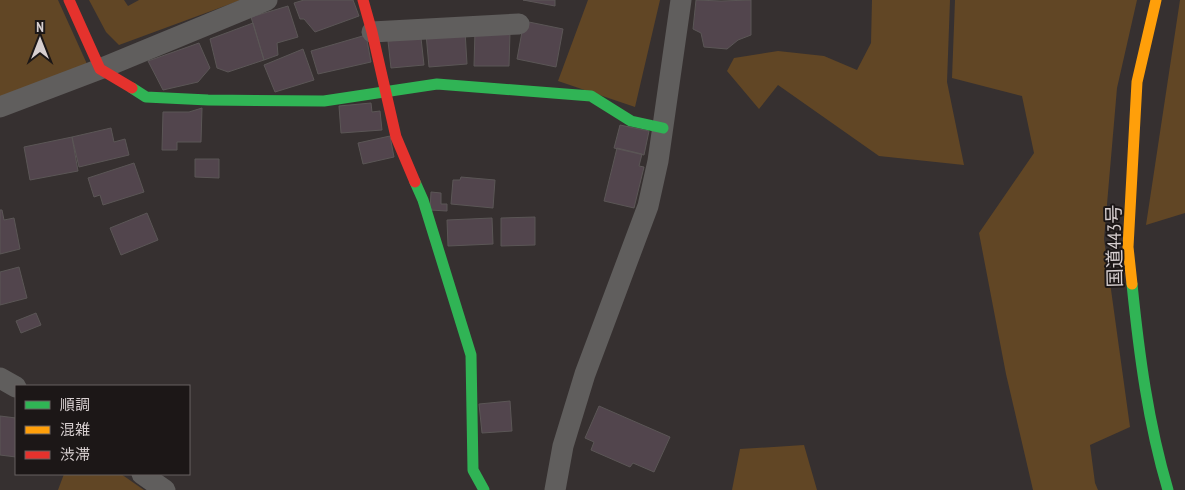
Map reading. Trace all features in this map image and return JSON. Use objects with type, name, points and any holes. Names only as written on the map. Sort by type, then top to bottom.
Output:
[{"type":"main road","points":[[70,0],[100,69],[146,97],[208,100],[324,101],[437,84],[591,96],[631,121],[663,128]]},
{"type":"main road","points":[[362,0],[372,32],[396,138],[422,200],[471,356],[473,470],[484,490]]},
{"type":"main road","name":"国道443号","points":[[1156,0],[1137,82],[1128,247],[1140,360],[1158,460],[1168,490]]},
{"type":"street","points":[[0,107],[100,69],[267,0]]},
{"type":"street","points":[[555,490],[563,446],[585,374],[648,206],[658,161],[681,0]]},
{"type":"street","points":[[372,32],[519,24]]},
{"type":"street","points":[[0,378],[15,387]]},
{"type":"street","points":[[143,475],[165,490]]},
{"type":"shaded area","points":[[0,0],[58,0],[87,64],[0,98]]},
{"type":"shaded area","points":[[89,0],[124,0],[128,6],[139,0],[241,0],[119,45],[106,32]]},
{"type":"shaded area","points":[[588,0],[660,0],[635,107],[558,81]]},
{"type":"shaded area","points":[[872,0],[950,0],[947,82],[964,165],[879,156],[778,85],[759,109],[727,71],[734,58],[778,51],[824,56],[857,70],[871,43]]},
{"type":"shaded area","points":[[955,0],[1137,0],[1117,88],[1104,239],[1130,427],[1090,445],[1095,483],[1098,490],[1033,490],[1006,374],[979,233],[1034,153],[1022,96],[952,78]]},
{"type":"shaded area","points":[[1180,0],[1185,0],[1185,213],[1146,225]]},
{"type":"shaded area","points":[[804,445],[817,490],[732,490],[740,449]]},
{"type":"shaded area","points":[[64,475],[122,475],[144,490],[58,490]]},
{"type":"building","points":[[304,0],[353,0],[359,16],[315,32],[304,19],[300,19],[294,3]]},
{"type":"building","points":[[523,0],[555,0],[555,6]]},
{"type":"building","points":[[696,0],[751,0],[751,35],[738,40],[727,49],[704,47],[701,33],[693,29]]},
{"type":"building","points":[[288,6],[298,37],[277,43],[278,55],[264,60],[251,17]]},
{"type":"building","points":[[524,21],[563,29],[556,67],[517,59]]},
{"type":"building","points":[[253,23],[264,60],[228,72],[217,68],[210,39]]},
{"type":"building","points":[[465,31],[467,64],[429,67],[426,34]]},
{"type":"building","points":[[475,31],[510,32],[509,66],[474,66]]},
{"type":"building","points":[[366,35],[371,62],[318,74],[311,51]]},
{"type":"building","points":[[421,38],[424,65],[391,68],[388,41]]},
{"type":"building","points":[[199,43],[210,68],[198,82],[163,90],[148,61]]},
{"type":"building","points":[[303,49],[314,80],[275,92],[264,65]]},
{"type":"building","points":[[371,103],[372,112],[380,111],[382,130],[341,133],[339,106]]},
{"type":"building","points":[[202,108],[201,142],[177,142],[177,150],[162,150],[163,112],[189,112]]},
{"type":"building","points":[[620,125],[649,131],[644,155],[614,148]]},
{"type":"building","points":[[111,128],[114,142],[125,139],[129,155],[79,167],[72,137]]},
{"type":"building","points":[[390,136],[394,157],[363,164],[358,143]]},
{"type":"building","points":[[72,137],[78,171],[30,180],[24,147]]},
{"type":"building","points":[[617,148],[642,154],[639,166],[644,167],[634,208],[604,201]]},
{"type":"building","points":[[195,159],[219,159],[219,178],[195,177]]},
{"type":"building","points":[[134,163],[144,192],[103,205],[100,195],[94,197],[88,178]]},
{"type":"building","points":[[461,177],[495,180],[493,208],[451,204],[453,180],[460,180]]},
{"type":"building","points":[[431,192],[441,193],[441,204],[447,204],[447,211],[430,210]]},
{"type":"building","points":[[0,210],[2,210],[4,220],[14,218],[20,249],[0,254]]},
{"type":"building","points":[[147,213],[158,240],[121,255],[110,228]]},
{"type":"building","points":[[535,217],[535,245],[501,246],[501,218]]},
{"type":"building","points":[[492,218],[493,244],[448,246],[447,220]]},
{"type":"building","points":[[19,267],[27,298],[0,305],[0,272]]},
{"type":"building","points":[[36,313],[41,325],[21,333],[16,321]]},
{"type":"building","points":[[510,401],[512,431],[482,433],[479,404]]},
{"type":"building","points":[[599,406],[670,437],[654,472],[633,463],[630,467],[591,450],[594,442],[585,438]]},
{"type":"building","points":[[0,416],[15,418],[15,457],[0,455]]},
{"type":"traffic: fast","points":[[132,88],[146,97],[208,100],[324,101],[437,84],[591,96],[631,121],[663,128]]},
{"type":"traffic: fast","points":[[415,182],[423,200],[471,355],[473,470],[484,490]]},
{"type":"traffic: fast","points":[[1132,284],[1145,388],[1168,490]]},
{"type":"traffic: slow","points":[[1132,284],[1128,247],[1137,82],[1156,0]]},
{"type":"traffic: jam","points":[[69,0],[100,69],[132,88]]},
{"type":"traffic: jam","points":[[363,0],[396,137],[415,182]]}]
